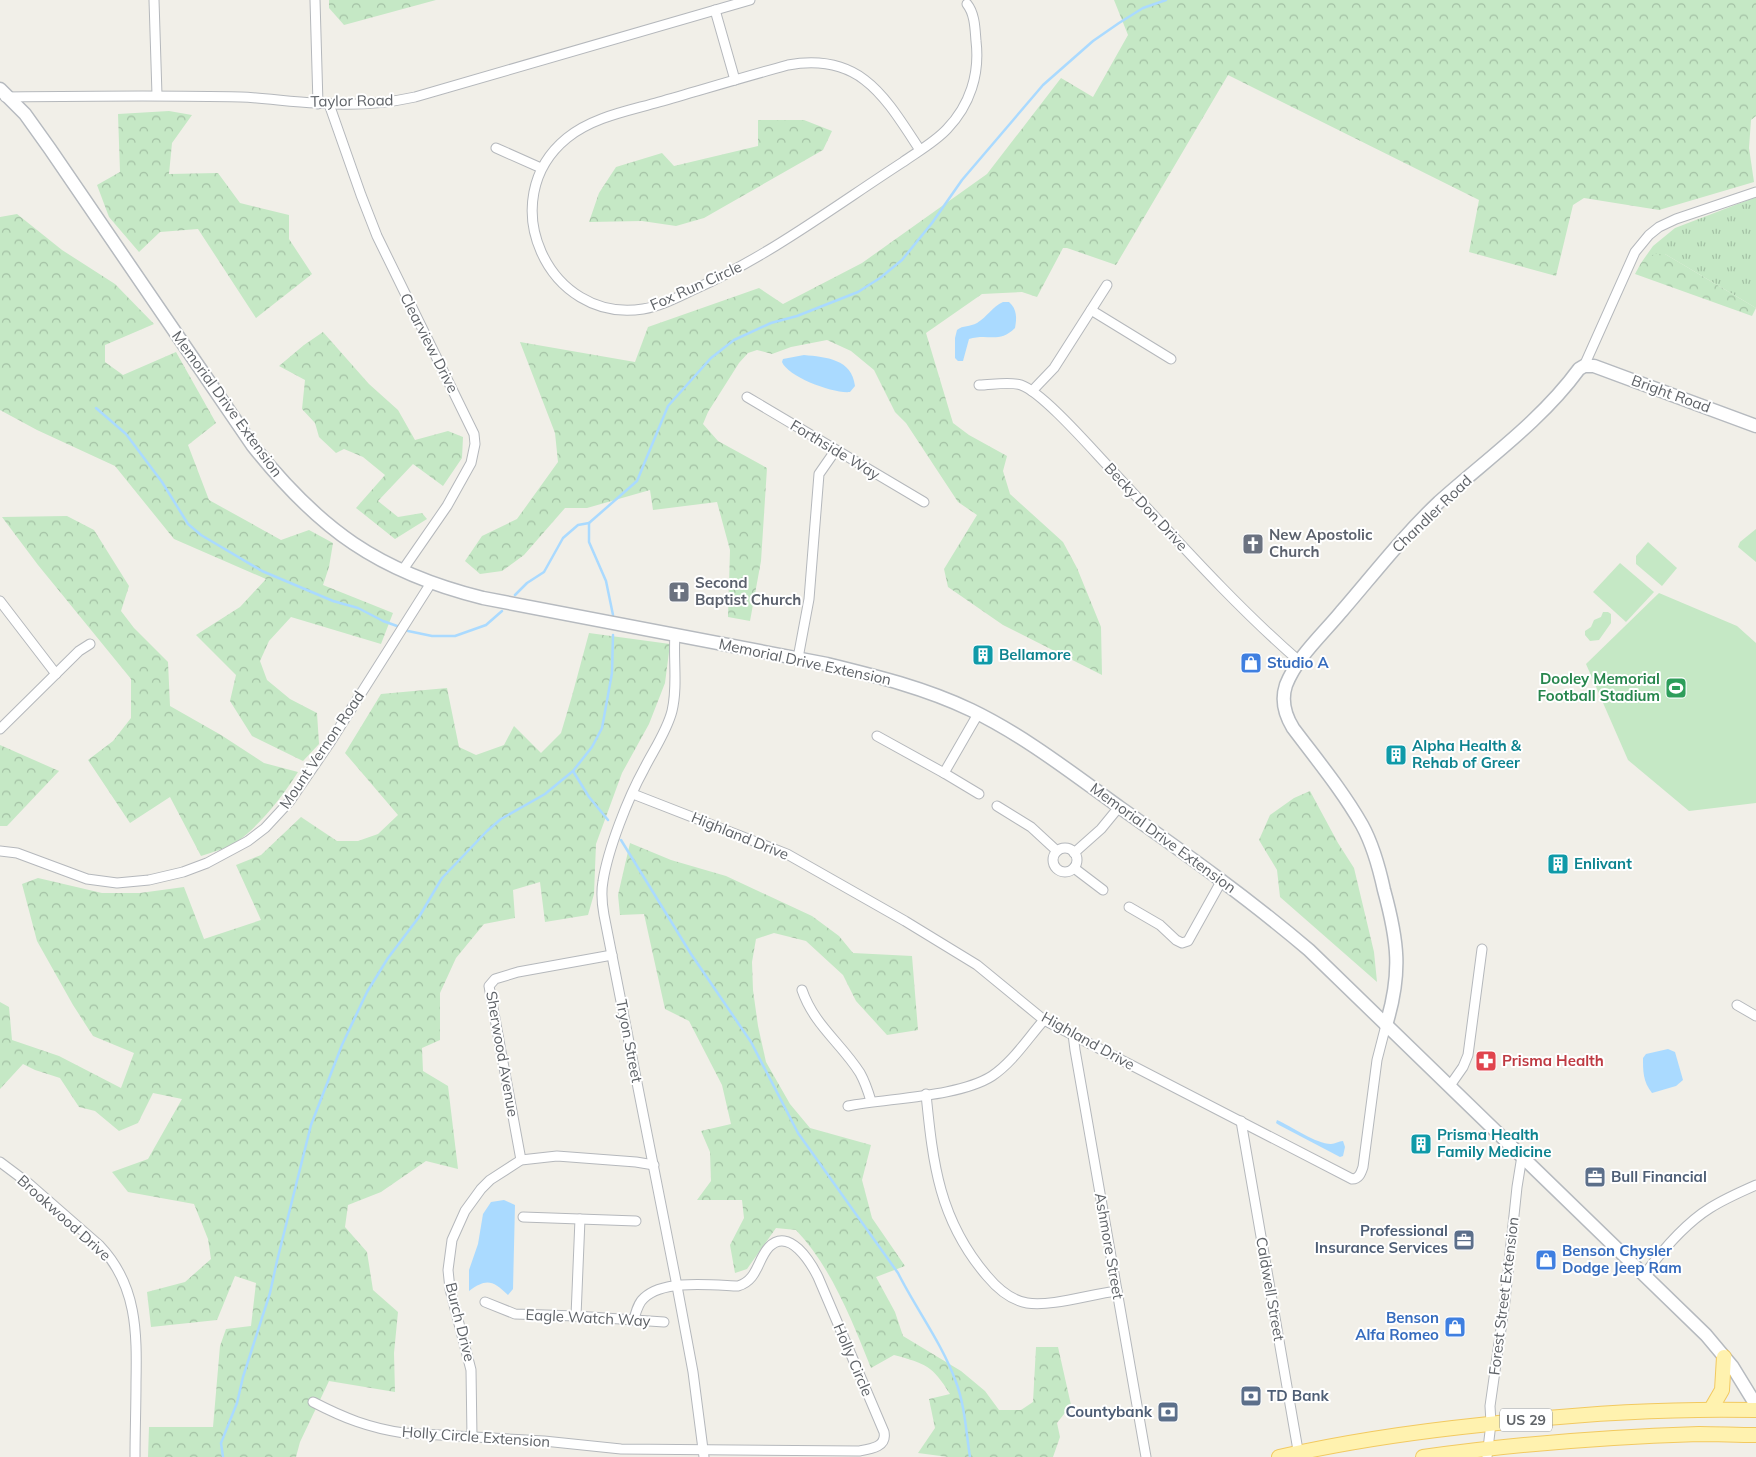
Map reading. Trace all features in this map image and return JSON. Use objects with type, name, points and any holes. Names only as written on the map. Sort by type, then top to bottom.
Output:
[{"type":"main road","points":[[1711,1409],[1720,1396],[1723,1384],[1724,1356]]},
{"type":"main road","name":"US 29","points":[[1423,1457],[1612,1413],[1711,1409],[1756,1410]]},
{"type":"main road","name":"US 29","points":[[1279,1457],[1299,1455],[1405,1434],[1489,1441],[1701,1434],[1756,1435]]},
{"type":"street","points":[[154,0],[157,95]]},
{"type":"street","points":[[315,0],[318,104]]},
{"type":"street","name":"Taylor Road","points":[[3,94],[157,95],[244,98],[318,104],[376,103],[415,97],[750,0]]},
{"type":"street","points":[[920,150],[947,129],[964,107],[973,86],[977,68],[977,49],[971,9],[967,4]]},
{"type":"street","points":[[715,10],[735,80]]},
{"type":"street","name":"Fox Run Circle","points":[[801,63],[822,63],[843,68],[862,77],[879,91],[890,104],[920,150],[772,249],[740,268],[664,303],[634,310],[612,308],[585,299],[564,284],[547,264],[536,242],[532,218],[534,192],[541,168],[561,143],[576,132],[591,123],[735,80],[801,63]]},
{"type":"street","name":"Memorial Drive Extension","points":[[3,94],[25,114],[50,148],[236,421],[272,469],[306,507],[332,529],[368,554],[431,583],[454,591],[798,658],[897,682],[930,693],[978,714],[1022,739],[1222,880],[1309,950],[1706,1335],[1732,1366],[1756,1405]]},
{"type":"street","name":"Clearview Drive","points":[[329,104],[377,236],[474,434],[475,444],[471,463],[447,506],[402,570]]},
{"type":"street","points":[[496,148],[541,168]]},
{"type":"street","name":"Chandler Road","points":[[1386,1025],[1395,992],[1397,972],[1396,945],[1392,919],[1378,863],[1362,826],[1347,801],[1293,728],[1287,716],[1284,700],[1285,692],[1299,661],[1404,536],[1550,404],[1579,369],[1584,366],[1636,252],[1649,235],[1670,222],[1756,192]]},
{"type":"street","points":[[1032,391],[1054,368],[1107,285]]},
{"type":"street","points":[[1091,310],[1171,359]]},
{"type":"street","name":"Bright Road","points":[[1584,366],[1602,368],[1756,426]]},
{"type":"street","name":"Becky Don Drive","points":[[979,385],[1020,385],[1032,391],[1083,440],[1238,603],[1299,661]]},
{"type":"street","name":"Forthside Way","points":[[747,397],[835,451],[924,502]]},
{"type":"street","points":[[798,658],[809,599],[820,474],[835,451]]},
{"type":"street","name":"Mount Vernon Road","points":[[0,851],[17,853],[87,879],[117,883],[149,880],[183,872],[231,851],[265,828],[290,802],[431,583]]},
{"type":"street","points":[[0,601],[56,674]]},
{"type":"street","name":"Tryon Street","points":[[675,634],[675,691],[672,711],[668,723],[642,772],[612,848],[603,881],[602,906],[677,1286],[694,1381],[704,1454]]},
{"type":"street","points":[[0,729],[80,651],[90,644]]},
{"type":"street","points":[[944,773],[978,714]]},
{"type":"street","points":[[877,736],[979,794]]},
{"type":"street","name":"Highland Drive","points":[[633,794],[786,854],[804,863],[977,965],[1044,1020],[1347,1177],[1355,1179],[1360,1175],[1363,1167],[1377,1060],[1386,1025]]},
{"type":"street","points":[[997,806],[1031,827],[1057,851]]},
{"type":"street","points":[[1074,853],[1101,829],[1119,807]]},
{"type":"street","points":[[1067,849],[1074,853],[1077,860],[1074,868],[1067,872],[1057,870],[1052,861],[1057,851],[1067,849]]},
{"type":"street","points":[[1074,868],[1103,890]]},
{"type":"street","points":[[1129,907],[1160,925],[1176,940],[1182,943],[1188,942],[1222,880]]},
{"type":"street","points":[[1449,1086],[1463,1067],[1468,1055],[1482,948]]},
{"type":"street","name":"Sherwood Avenue","points":[[521,1160],[489,986],[495,979],[518,972],[612,955]]},
{"type":"street","points":[[802,990],[817,1020],[859,1071],[871,1101]]},
{"type":"street","points":[[1737,1005],[1756,1016]]},
{"type":"street","points":[[848,1106],[956,1089],[978,1082],[993,1075],[1004,1066],[1044,1020]]},
{"type":"street","name":"Ashmore Street","points":[[1073,1034],[1146,1457]]},
{"type":"street","points":[[926,1094],[936,1171],[944,1204],[950,1220],[967,1250],[990,1280],[1011,1298],[1032,1304],[1044,1304],[1117,1291]]},
{"type":"street","name":"Caldwell Street","points":[[1241,1121],[1299,1455]]},
{"type":"street","name":"Burch Drive","points":[[472,1437],[471,1370],[450,1289],[448,1270],[449,1254],[459,1223],[473,1200],[490,1180],[521,1160],[558,1156],[654,1165]]},
{"type":"street","name":"Forest Street Extension","points":[[1489,1441],[1490,1406],[1505,1301],[1522,1156]]},
{"type":"street","name":"Brookwood Drive","points":[[0,1162],[41,1194],[100,1246],[121,1275],[131,1304],[136,1338],[135,1457]]},
{"type":"street","points":[[1644,1275],[1656,1259],[1699,1216],[1730,1197],[1756,1185]]},
{"type":"street","points":[[523,1217],[636,1221]]},
{"type":"street","points":[[576,1316],[580,1219]]},
{"type":"street","name":"Holly Circle","points":[[677,1286],[738,1286],[747,1282],[754,1274],[766,1251],[772,1244],[784,1241],[797,1246],[807,1258],[818,1277],[885,1438],[875,1448],[858,1451],[704,1454]]},
{"type":"street","points":[[634,1319],[636,1310],[644,1298],[661,1288],[677,1286]]},
{"type":"street","name":"Eagle Watch Way","points":[[485,1302],[515,1314],[664,1322]]},
{"type":"street","name":"Holly Circle Extension","points":[[313,1402],[355,1422],[381,1430],[544,1441],[601,1452],[704,1454]]},
{"type":"green space","points":[[329,0],[436,0],[344,25],[329,8]]},
{"type":"green space","points":[[1114,0],[1756,0],[1756,116],[1751,120],[1749,148],[1754,182],[1659,210],[1584,198],[1573,205],[1556,276],[1469,252],[1479,200],[1228,75],[1116,265],[1063,248],[1037,297],[1022,292],[982,294],[926,333],[953,423],[969,435],[1007,456],[1003,471],[1010,494],[1063,542],[1077,568],[1101,627],[1102,675],[1003,625],[948,587],[944,569],[977,515],[958,502],[906,423],[895,412],[874,370],[851,351],[827,340],[791,347],[772,354],[757,350],[748,353],[739,363],[708,412],[703,424],[718,441],[767,468],[761,561],[750,621],[728,617],[730,550],[717,502],[653,510],[650,490],[587,508],[565,508],[524,555],[502,571],[480,574],[465,561],[482,536],[517,519],[558,462],[555,433],[520,342],[635,362],[648,327],[759,288],[783,304],[862,263],[987,174],[1061,78],[1093,97],[1128,35]]},
{"type":"green space","points":[[169,111],[192,115],[172,143],[169,174],[218,173],[240,203],[289,215],[289,239],[312,274],[256,318],[198,229],[160,232],[139,252],[109,217],[97,185],[120,172],[118,114]]},
{"type":"green space","points":[[758,120],[804,120],[832,131],[823,150],[704,218],[676,226],[642,221],[589,222],[599,193],[616,167],[662,153],[674,166],[758,146]]},
{"type":"green space","points":[[1756,197],[1756,308],[1665,254],[1641,263],[1653,246],[1675,228]]},
{"type":"green space","points":[[17,214],[62,250],[115,284],[154,324],[105,345],[105,362],[123,375],[176,352],[216,423],[188,445],[209,500],[281,540],[309,530],[333,543],[329,567],[323,585],[393,613],[381,644],[291,617],[269,641],[260,661],[267,680],[290,699],[317,713],[319,744],[303,761],[252,736],[230,701],[236,675],[196,635],[240,607],[266,579],[174,539],[115,466],[37,430],[0,410],[0,217]]},
{"type":"green space","points":[[1655,254],[1665,254],[1756,308],[1752,316],[1635,274],[1641,263]]},
{"type":"green space","points":[[323,332],[369,384],[398,410],[415,440],[448,431],[463,437],[462,458],[443,486],[413,464],[378,501],[398,517],[422,513],[427,519],[395,539],[356,508],[385,475],[363,457],[344,449],[336,453],[319,437],[315,423],[302,409],[305,380],[279,366]]},
{"type":"green space","points":[[67,516],[94,530],[129,586],[121,611],[134,628],[168,662],[170,706],[221,735],[264,763],[298,772],[263,818],[247,834],[230,846],[201,856],[170,797],[130,823],[88,760],[113,741],[131,718],[131,679],[38,565],[2,517]]},
{"type":"green space","points":[[1756,529],[1756,562],[1738,547],[1740,542]]},
{"type":"green space","points":[[1648,542],[1677,568],[1662,586],[1636,564],[1636,556]]},
{"type":"green space","points":[[1620,563],[1654,592],[1626,622],[1593,592]]},
{"type":"green space","name":"Dooley Memorial Football Stadium","points":[[1659,593],[1737,626],[1756,643],[1756,803],[1689,811],[1628,760],[1586,664]]},
{"type":"green space","points":[[1603,612],[1611,614],[1611,623],[1599,640],[1590,641],[1585,635],[1585,631],[1591,627],[1594,620],[1601,617]]},
{"type":"green space","points":[[589,633],[670,644],[665,683],[649,724],[622,773],[596,844],[594,894],[588,915],[545,922],[540,882],[513,890],[515,918],[484,924],[456,958],[440,993],[440,1040],[422,1048],[423,1071],[448,1086],[458,1169],[426,1161],[381,1192],[348,1205],[345,1227],[367,1252],[373,1290],[398,1312],[394,1353],[395,1392],[329,1381],[300,1442],[296,1457],[148,1457],[149,1427],[213,1427],[220,1346],[226,1329],[251,1326],[256,1283],[235,1276],[217,1320],[151,1327],[147,1292],[185,1282],[211,1259],[208,1239],[194,1204],[128,1192],[112,1172],[148,1159],[182,1099],[153,1093],[138,1123],[119,1131],[95,1111],[79,1107],[60,1078],[23,1064],[0,1089],[0,1002],[9,1007],[12,1040],[59,1056],[121,1088],[134,1053],[93,1036],[37,941],[22,884],[38,878],[102,893],[140,893],[184,887],[204,939],[261,920],[236,865],[261,855],[301,817],[337,841],[358,841],[378,834],[398,815],[345,753],[381,694],[447,688],[459,747],[476,755],[504,745],[514,726],[541,753],[561,733]]},
{"type":"green space","points":[[0,745],[59,771],[7,826],[0,826]]},
{"type":"green space","points":[[1310,791],[1354,868],[1374,952],[1377,982],[1280,897],[1277,870],[1259,840],[1270,815],[1294,798]]},
{"type":"green space","points":[[630,843],[671,860],[726,876],[812,916],[839,936],[853,953],[912,956],[918,1030],[887,1035],[856,1001],[843,975],[806,941],[774,933],[756,939],[752,962],[753,990],[766,1062],[790,1104],[810,1128],[871,1145],[862,1180],[872,1218],[905,1266],[876,1277],[895,1312],[903,1336],[961,1371],[985,1391],[999,1410],[1021,1410],[1033,1402],[1036,1347],[1058,1347],[1071,1405],[1057,1423],[1060,1437],[1053,1457],[948,1457],[918,1453],[935,1428],[929,1399],[950,1394],[933,1371],[914,1361],[894,1355],[871,1368],[831,1278],[809,1245],[796,1230],[776,1228],[747,1269],[735,1273],[730,1245],[744,1218],[742,1200],[697,1200],[711,1181],[710,1152],[701,1131],[731,1124],[722,1085],[689,1021],[665,1009],[644,914],[620,915],[618,895]]},
{"type":"water","points":[[1003,302],[1009,302],[1014,308],[1016,317],[1015,328],[1004,336],[969,339],[963,361],[958,361],[955,358],[957,330],[977,323]]},
{"type":"water","points":[[804,355],[837,361],[849,370],[855,386],[850,392],[823,387],[802,379],[786,368],[782,362],[783,359]]},
{"type":"water","points":[[1668,1049],[1675,1052],[1683,1080],[1676,1086],[1652,1093],[1645,1081],[1643,1058],[1646,1054]]},
{"type":"water","points":[[1277,1120],[1318,1141],[1331,1144],[1343,1141],[1345,1147],[1343,1156],[1340,1157],[1279,1125],[1276,1123]]},
{"type":"water","points":[[504,1200],[515,1205],[513,1289],[508,1295],[498,1286],[489,1282],[480,1284],[469,1291],[469,1270],[478,1244],[483,1214],[491,1202]]},
{"type":"waterway","points":[[515,595],[527,583],[544,572],[563,538],[578,525],[589,523],[637,481],[668,406],[711,358],[734,340],[771,323],[797,316],[858,292],[880,278],[902,260],[932,223],[962,180],[1043,85],[1093,41],[1119,23],[1143,8],[1166,0]]},
{"type":"waterway","points":[[96,408],[126,434],[162,482],[188,524],[201,535],[262,571],[333,601],[358,608],[397,626]]},
{"type":"waterway","points":[[589,523],[589,542],[606,581],[613,615]]},
{"type":"waterway","points":[[408,631],[432,636],[455,636],[486,625],[502,611]]},
{"type":"waterway","points":[[223,1457],[221,1443],[237,1403],[243,1377],[270,1293],[311,1125],[342,1045],[367,992],[388,958],[419,917],[442,878],[487,831],[501,819],[545,794],[573,771],[592,747],[602,728],[612,673],[613,635]]},
{"type":"waterway","points":[[573,771],[589,797],[608,820]]},
{"type":"waterway","points":[[621,840],[691,954],[751,1042],[798,1133],[898,1273],[936,1340],[959,1391],[970,1457]]},
{"type":"place","name":"New Apostolic Church","points":[[1253,544]]},
{"type":"place","name":"Second Baptist Church","points":[[679,592]]},
{"type":"place","name":"Bellamore","points":[[983,655]]},
{"type":"place","name":"Studio A","points":[[1251,663]]},
{"type":"place","name":"Dooley Memorial Football Stadium","points":[[1676,688]]},
{"type":"place","name":"Alpha Health & Rehab of Greer","points":[[1396,755]]},
{"type":"place","name":"Enlivant","points":[[1558,864]]},
{"type":"place","name":"Prisma Health","points":[[1486,1061]]},
{"type":"place","name":"Prisma Health Family Medicine","points":[[1421,1144]]},
{"type":"place","name":"Bull Financial","points":[[1595,1177]]},
{"type":"place","name":"Professional Insurance Services","points":[[1464,1240]]},
{"type":"place","name":"Benson Chysler Dodge Jeep Ram","points":[[1546,1260]]},
{"type":"place","name":"Benson Alfa Romeo","points":[[1455,1327]]},
{"type":"place","name":"TD Bank","points":[[1251,1396]]},
{"type":"place","name":"Countybank","points":[[1168,1412]]}]
